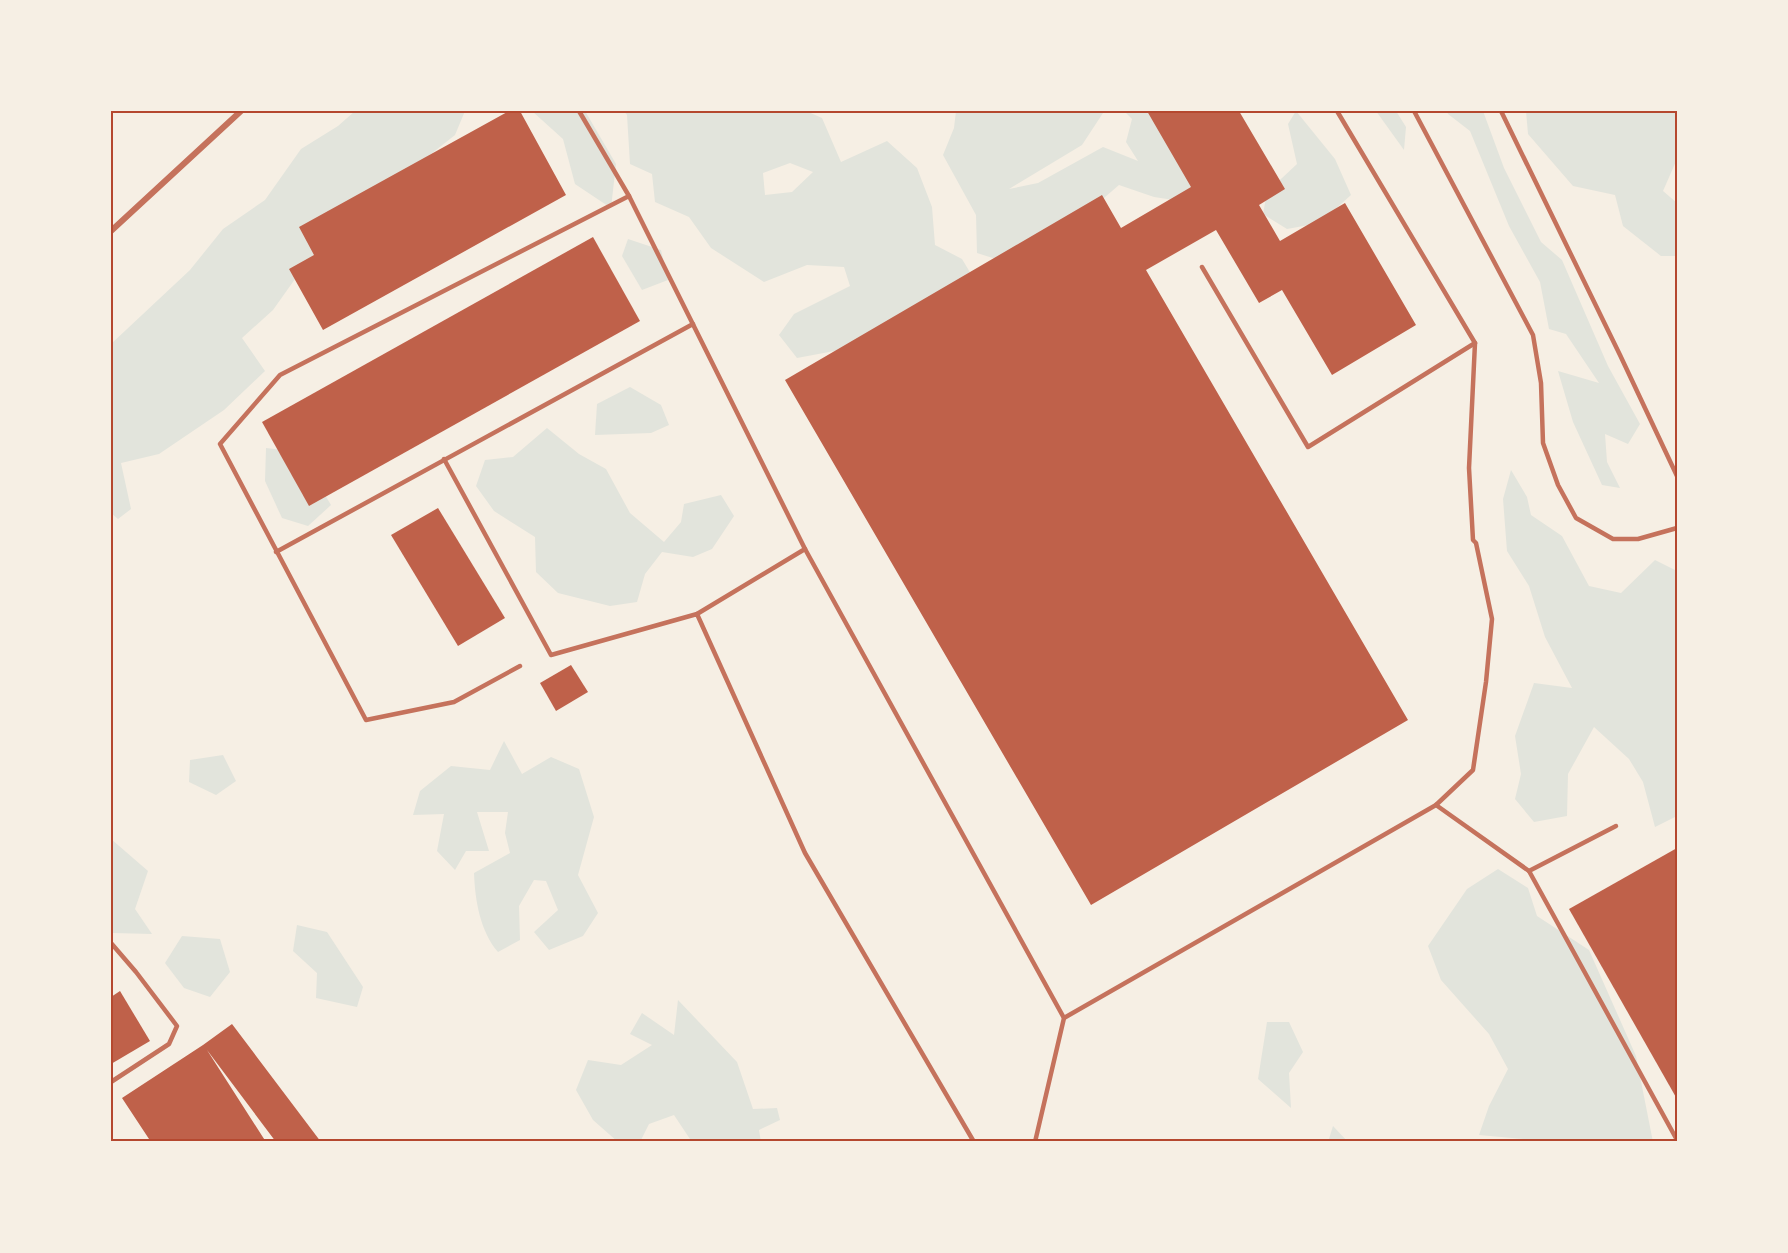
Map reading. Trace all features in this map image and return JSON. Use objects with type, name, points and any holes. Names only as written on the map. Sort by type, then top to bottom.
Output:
[{"type":"street","points":[[111,231],[240,111]]},
{"type":"lane","points":[[579,111],[628,196],[805,549],[1064,1018],[1035,1142]]},
{"type":"lane","points":[[1064,1018],[1436,805],[1473,770],[1486,682],[1492,619],[1476,543],[1473,540],[1469,468],[1475,343],[1337,111]]},
{"type":"lane","points":[[1414,111],[1533,335],[1540,383],[1543,443],[1558,485],[1576,518],[1613,539],[1638,539],[1677,528]]},
{"type":"lane","points":[[1501,111],[1677,476]]},
{"type":"lane","points":[[520,666],[454,702],[366,720],[220,444],[280,375],[628,196]]},
{"type":"lane","points":[[1202,267],[1308,447],[1475,343]]},
{"type":"lane","points":[[276,552],[693,324]]},
{"type":"lane","points":[[444,459],[551,655],[697,614],[805,549]]},
{"type":"lane","points":[[697,614],[806,853],[974,1142]]},
{"type":"lane","points":[[1436,805],[1529,871],[1677,1140]]},
{"type":"lane","points":[[1529,871],[1616,826]]},
{"type":"lane","points":[[111,943],[177,1026],[169,1044],[111,1082]]},
{"type":"shaded area","points":[[355,111],[465,111],[455,135],[336,229],[300,272],[273,310],[242,338],[265,371],[224,410],[159,454],[121,463],[131,509],[118,519],[111,513],[111,344],[190,270],[223,229],[265,200],[301,149],[338,126]]},
{"type":"shaded area","points":[[532,111],[585,111],[616,164],[611,208],[575,184],[563,139]]},
{"type":"shaded area","points":[[624,111],[806,111],[822,118],[841,162],[887,141],[917,168],[932,207],[935,245],[962,259],[977,284],[845,349],[797,358],[779,335],[794,314],[850,286],[844,267],[807,265],[764,282],[711,248],[689,217],[655,202],[652,174],[630,164],[627,115]],"holes":[[[790,163],[813,172],[792,192],[765,195],[763,173]]]},
{"type":"shaded area","points":[[956,111],[1099,111],[1103,113],[1082,145],[1009,189],[1038,183],[1103,147],[1138,161],[1126,142],[1132,119],[1124,111],[1160,111],[1195,176],[1187,202],[1154,197],[1119,185],[1090,210],[999,260],[977,253],[976,215],[943,155],[954,128]]},
{"type":"shaded area","points":[[1296,111],[1335,159],[1351,195],[1320,223],[1287,229],[1263,214],[1267,192],[1297,164],[1288,124]]},
{"type":"shaded area","points":[[1376,111],[1396,111],[1406,127],[1404,150]]},
{"type":"shaded area","points":[[1447,111],[1483,111],[1504,168],[1541,242],[1562,260],[1608,366],[1640,424],[1628,444],[1605,434],[1607,462],[1620,488],[1602,485],[1573,422],[1558,371],[1599,383],[1566,334],[1549,329],[1540,282],[1509,226],[1470,131]]},
{"type":"shaded area","points":[[1526,111],[1677,111],[1677,159],[1663,191],[1677,203],[1677,256],[1661,256],[1623,226],[1615,195],[1573,186],[1528,134]]},
{"type":"shaded area","points":[[628,239],[661,250],[668,280],[642,290],[622,256]]},
{"type":"shaded area","points":[[630,387],[661,405],[669,425],[651,433],[595,435],[597,404]]},
{"type":"shaded area","points":[[547,428],[579,454],[606,469],[630,513],[664,542],[681,522],[684,504],[721,495],[734,516],[712,549],[693,557],[662,552],[645,574],[637,602],[610,606],[558,593],[536,572],[535,537],[494,511],[476,486],[485,460],[513,457]]},
{"type":"shaded area","points":[[266,448],[299,452],[331,505],[308,526],[282,518],[265,481]]},
{"type":"shaded area","points":[[1511,470],[1527,497],[1531,515],[1562,536],[1589,586],[1621,593],[1655,560],[1677,571],[1677,816],[1655,827],[1643,782],[1629,759],[1594,727],[1568,774],[1567,816],[1534,822],[1515,799],[1521,774],[1515,736],[1534,683],[1572,688],[1545,637],[1529,586],[1507,551],[1503,499]]},
{"type":"shaded area","points":[[504,741],[522,774],[551,757],[579,769],[594,817],[578,875],[598,913],[583,936],[549,950],[534,932],[558,910],[546,881],[534,880],[519,906],[520,940],[498,952],[487,935],[480,915],[474,873],[510,853],[505,833],[508,812],[477,812],[489,851],[466,851],[455,870],[437,851],[444,814],[413,815],[420,791],[451,766],[490,770]]},
{"type":"shaded area","points":[[223,755],[236,781],[216,795],[189,782],[190,760]]},
{"type":"shaded area","points":[[111,839],[148,871],[135,909],[152,934],[113,933],[111,930]]},
{"type":"shaded area","points":[[1498,869],[1528,888],[1537,916],[1589,950],[1636,1056],[1653,1142],[1557,1142],[1479,1135],[1489,1106],[1508,1069],[1489,1034],[1441,980],[1428,946],[1467,889]]},
{"type":"shaded area","points":[[297,925],[327,932],[363,987],[357,1007],[316,998],[317,973],[293,951]]},
{"type":"shaded area","points":[[182,936],[220,939],[230,972],[210,997],[184,988],[165,963]]},
{"type":"shaded area","points":[[678,1000],[737,1062],[753,1109],[777,1108],[780,1120],[759,1130],[761,1142],[692,1142],[674,1115],[649,1124],[640,1142],[618,1142],[593,1120],[576,1090],[588,1060],[621,1065],[652,1045],[630,1034],[642,1013],[674,1035]]},
{"type":"shaded area","points":[[1267,1022],[1289,1022],[1303,1052],[1289,1073],[1291,1108],[1258,1079]]},
{"type":"shaded area","points":[[1333,1126],[1348,1142],[1328,1142]]},
{"type":"building","points":[[509,111],[520,111],[566,195],[323,330],[289,269],[314,255],[299,227]]},
{"type":"building","points":[[1147,111],[1239,111],[1285,189],[1259,205],[1280,241],[1345,203],[1416,325],[1332,375],[1282,290],[1259,303],[1216,230],[1146,270],[1408,720],[1091,905],[785,380],[1102,195],[1121,228],[1191,187]]},
{"type":"building","points":[[593,237],[640,321],[309,506],[262,422]]},
{"type":"building","points":[[438,508],[505,618],[458,646],[391,535]]},
{"type":"building","points":[[571,665],[588,692],[556,711],[540,683]]},
{"type":"building","points":[[1677,848],[1677,1099],[1569,909]]},
{"type":"building","points":[[120,991],[150,1041],[111,1064],[111,997]]},
{"type":"building","points":[[232,1024],[321,1142],[276,1142],[207,1050],[266,1142],[151,1142],[122,1098]]}]
